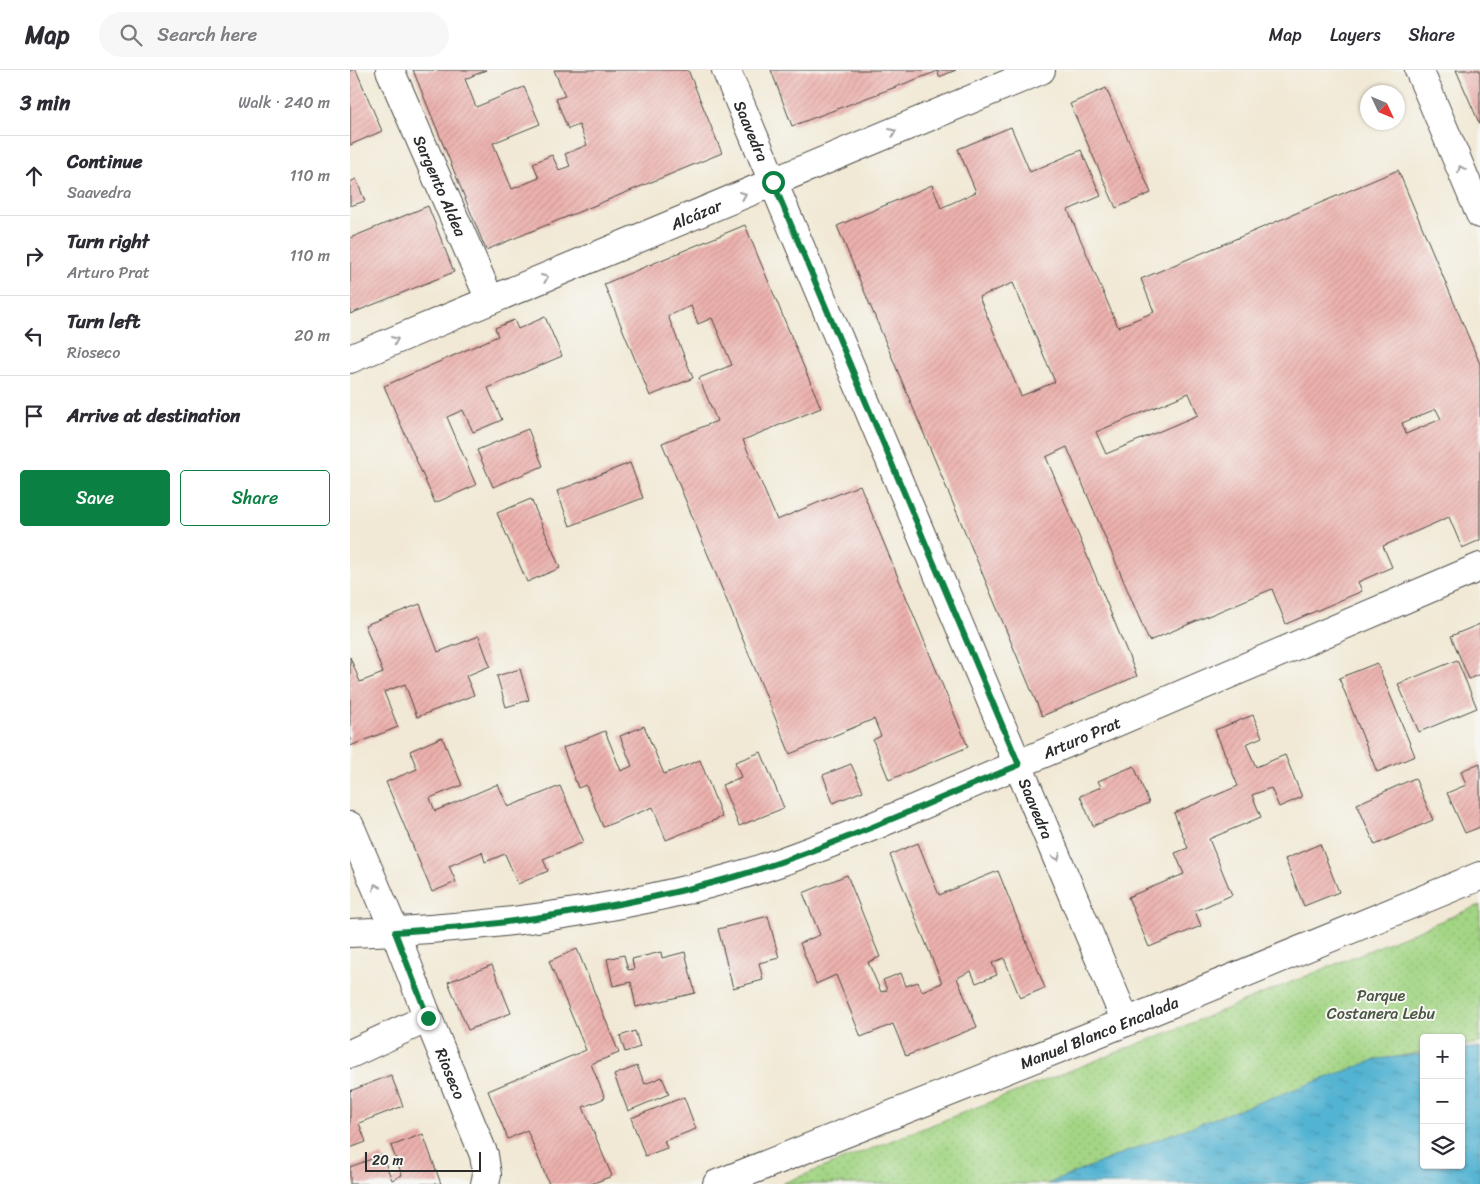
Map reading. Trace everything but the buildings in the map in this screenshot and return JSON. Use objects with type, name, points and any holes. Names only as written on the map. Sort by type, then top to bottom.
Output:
[{"type":"street","name":"Sargento Aldea","points":[[390,70],[490,300]]},
{"type":"street","name":"Saavedra","points":[[726,70],[1126,1022]]},
{"type":"street","name":"Alcázar","points":[[350,359],[1041,70]]},
{"type":"street","points":[[1419,70],[1480,214]]},
{"type":"street","name":"Arturo Prat","points":[[350,933],[395,932],[480,925],[565,914],[649,898],[734,877],[810,852],[1019,765],[1480,566]]},
{"type":"street","name":"Rioseco","points":[[350,826],[395,932],[484,1155],[487,1175],[485,1184]]},
{"type":"street","name":"Manuel Blanco Encalada","points":[[717,1184],[1126,1022],[1480,876]]},
{"type":"street","points":[[350,1054],[428,1018]]},
{"type":"green space","name":"Parque Costanera Lebu","points":[[1480,905],[1480,1043],[1465,1045],[1465,1034],[1420,1034],[1420,1053],[1390,1058],[1166,1136],[1047,1184],[781,1184],[1189,1024]]},
{"type":"water","points":[[1480,1047],[1480,1184],[1047,1184],[1166,1136],[1378,1059],[1420,1054],[1420,1169],[1465,1169],[1465,1049]]},
{"type":"route","points":[[428,1018],[395,932],[480,925],[565,914],[649,898],[734,877],[810,852],[1019,765],[773,182]]}]
